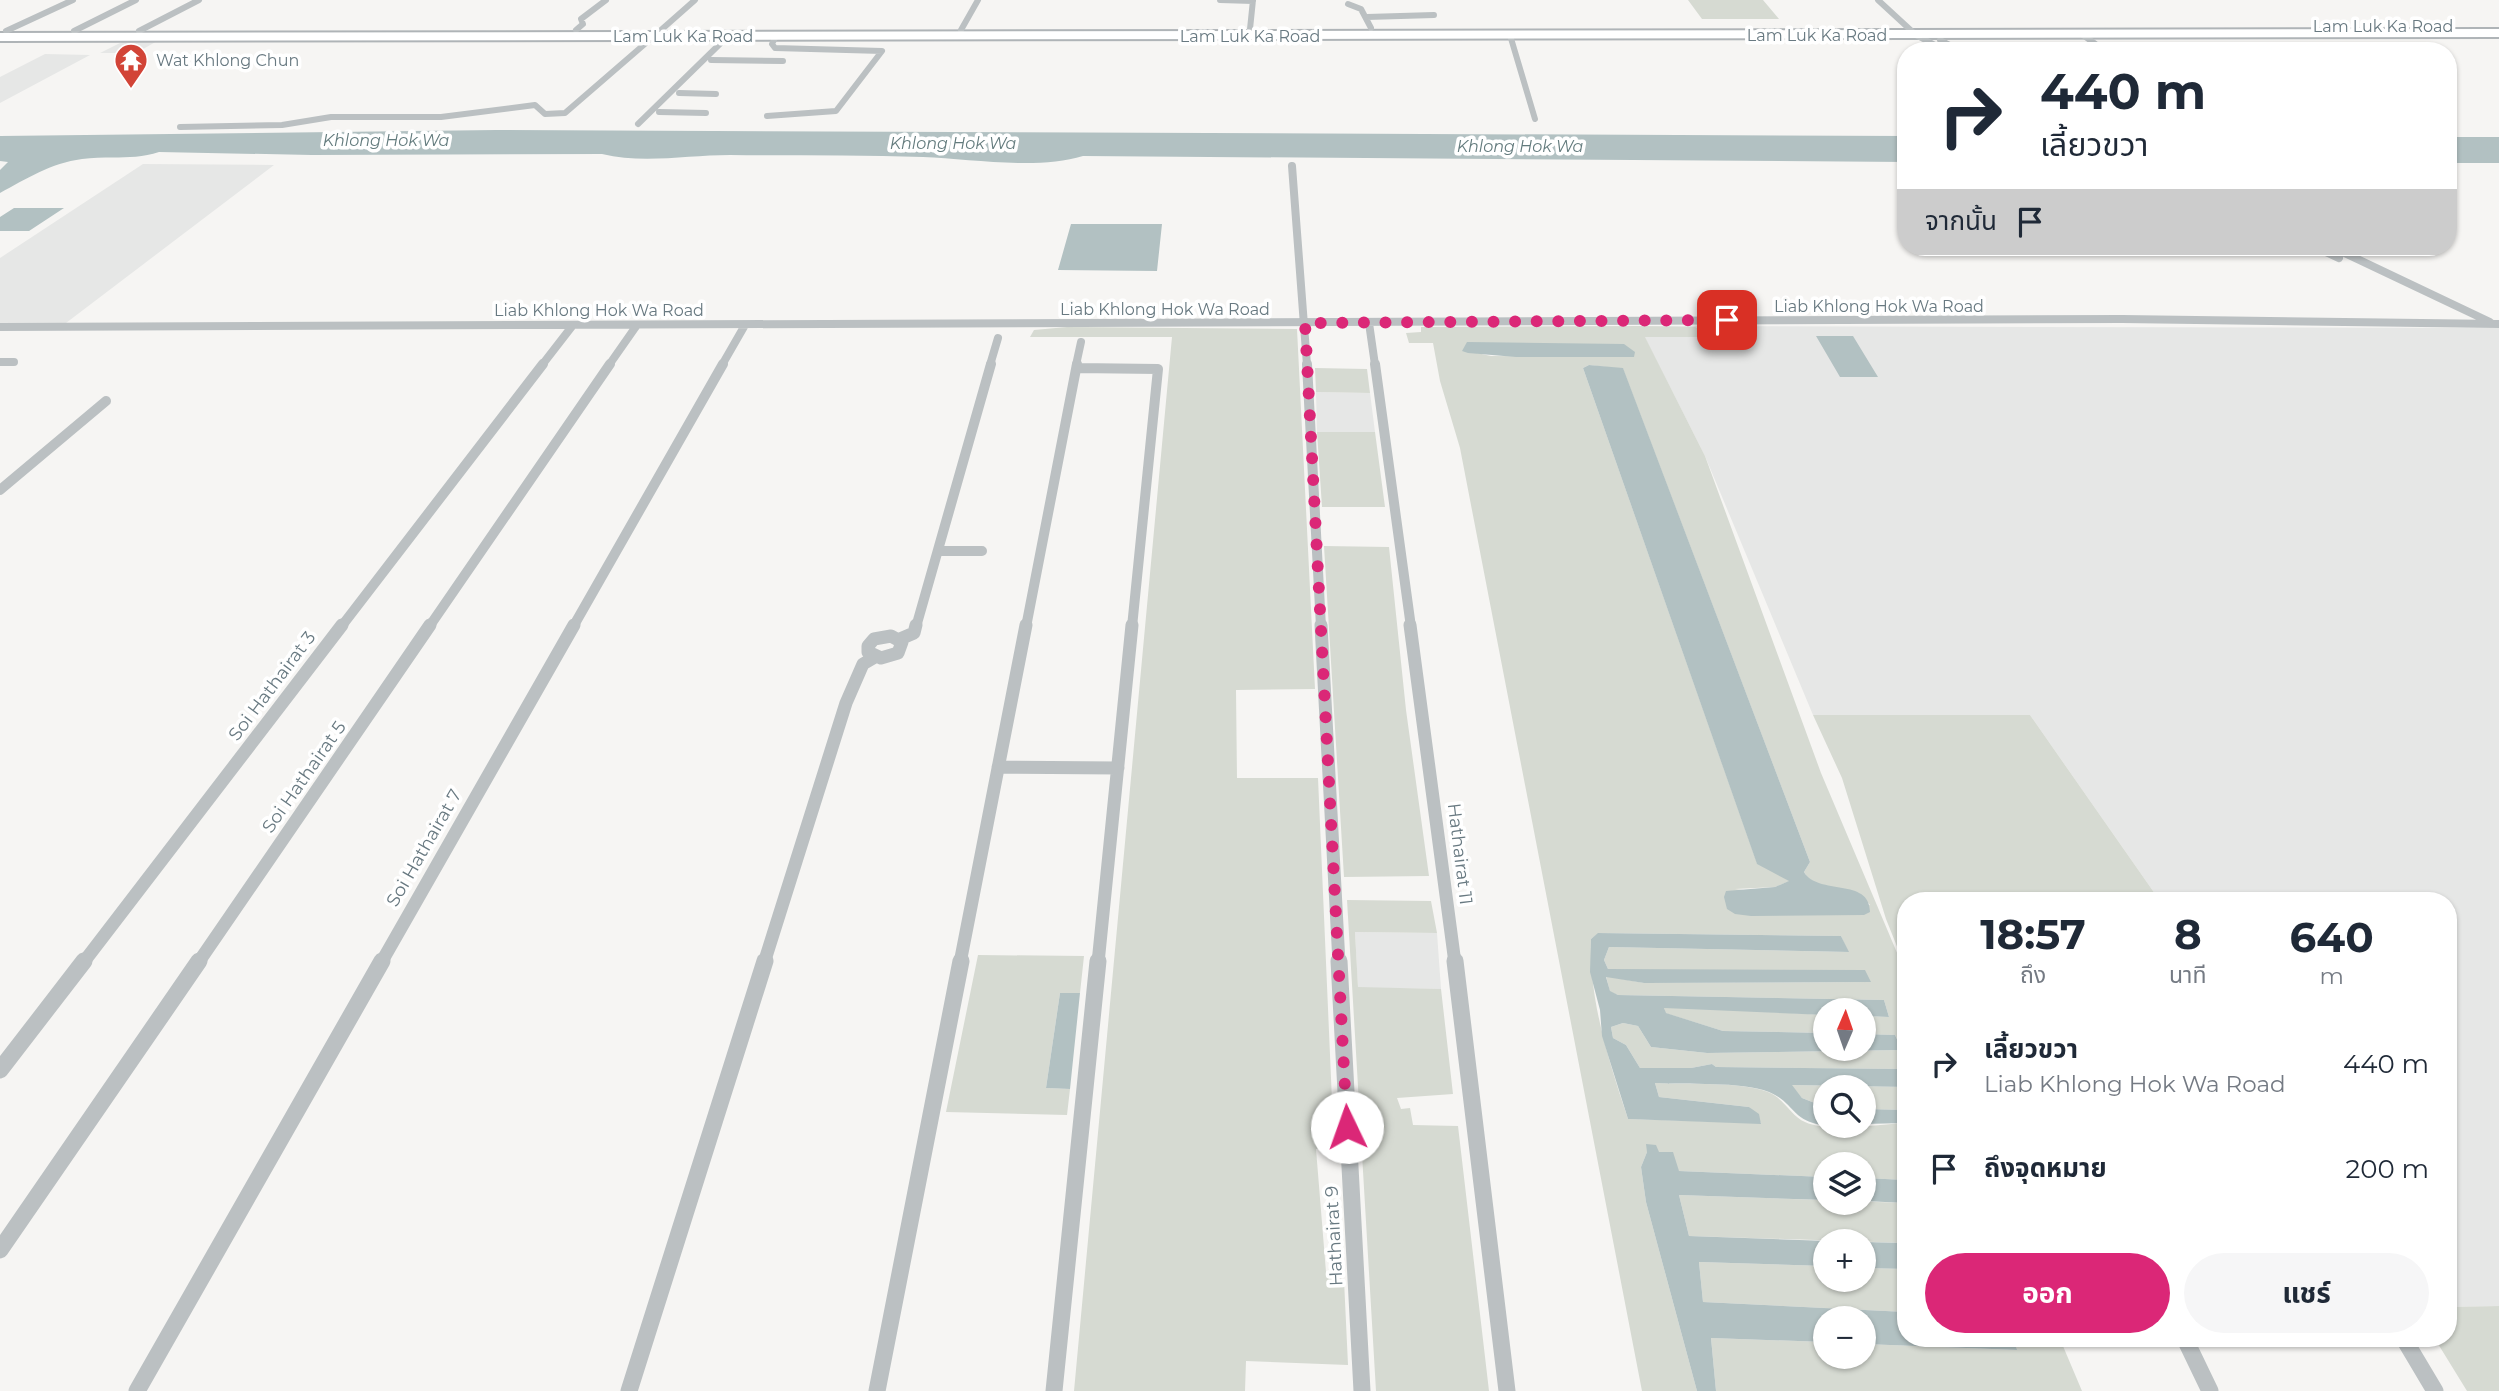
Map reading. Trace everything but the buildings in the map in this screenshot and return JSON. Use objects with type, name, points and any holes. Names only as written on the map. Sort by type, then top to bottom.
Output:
[{"type":"main road","name":"Lam Luk Ka Road","points":[[2,33],[576,30],[776,36],[961,30],[1250,29],[1369,23],[2083,34],[2499,33]]},
{"type":"main road","name":"Lam Luk Ka Road","points":[[2,33],[1510,35],[2499,26]]},
{"type":"street","points":[[2,33],[73,0]]},
{"type":"street","points":[[74,31],[136,0]]},
{"type":"street","points":[[139,31],[199,0]]},
{"type":"street","points":[[576,30],[583,24],[581,19],[606,0]]},
{"type":"street","points":[[180,127],[282,125],[331,117],[441,117],[535,105],[545,114],[565,113],[695,0]]},
{"type":"street","points":[[961,30],[978,0]]},
{"type":"street","points":[[1220,0],[1253,1],[1250,29]]},
{"type":"street","points":[[1878,0],[1894,15],[1933,42]]},
{"type":"street","points":[[1348,4],[1361,9],[1369,23],[1434,15]]},
{"type":"street","points":[[1894,15],[1942,42]]},
{"type":"street","points":[[2083,34],[2093,42]]},
{"type":"street","points":[[1510,35],[1535,119]]},
{"type":"street","points":[[706,113],[657,115],[731,36]]},
{"type":"street","points":[[638,124],[731,36]]},
{"type":"street","points":[[776,36],[772,44],[775,48],[882,51]]},
{"type":"street","points":[[767,116],[836,111],[882,51],[889,36]]},
{"type":"street","points":[[710,61],[783,61]]},
{"type":"street","points":[[679,93],[716,94]]},
{"type":"street","points":[[671,100],[688,100]]},
{"type":"street","name":"Hathairat 9","points":[[1292,166],[1305,323],[1362,1391]]},
{"type":"street","points":[[2334,256],[2439,306],[2468,324]]},
{"type":"street","points":[[2351,256],[2496,324]]},
{"type":"street","name":"Liab Khlong Hok Wa Road","points":[[0,327],[2122,319],[2496,324]]},
{"type":"street","name":"Hathairat 11","points":[[1369,323],[1443,867],[1507,1391]]},
{"type":"street","name":"Soi Hathairat 3","points":[[0,1070],[573,325]]},
{"type":"street","name":"Soi Hathairat 5","points":[[0,1250],[637,325]]},
{"type":"street","name":"Soi Hathairat 7","points":[[137,1391],[745,325]]},
{"type":"street","points":[[874,657],[867,649],[874,639],[885,636],[900,639],[914,633],[998,338]]},
{"type":"street","points":[[877,1391],[1081,342]]},
{"type":"street","points":[[0,362],[14,362]]},
{"type":"street","points":[[1054,1391],[1158,369],[1077,368]]},
{"type":"street","points":[[0,490],[106,401]]},
{"type":"street","points":[[939,551],[982,551]]},
{"type":"street","points":[[629,1391],[846,703],[863,664],[874,657],[887,658],[898,653],[903,646],[900,639]]},
{"type":"street","points":[[998,767],[1118,768]]},
{"type":"street","points":[[2189,1347],[2210,1391]]},
{"type":"street","points":[[2408,1347],[2435,1391]]},
{"type":"shaded area","points":[[1688,0],[1763,0],[1779,19],[1702,19]]},
{"type":"shaded area","points":[[159,40],[136,53],[100,53],[124,41]]},
{"type":"shaded area","points":[[45,54],[90,55],[0,103],[0,77]]},
{"type":"shaded area","points":[[143,164],[274,165],[66,323],[0,324],[0,258]]},
{"type":"shaded area","points":[[1639,326],[2499,328],[2499,1306],[2457,1307],[2457,892],[2154,892],[2030,715],[1813,715],[1705,456]]},
{"type":"shaded area","points":[[1639,326],[1695,327],[1706,333],[1704,337],[1645,337],[1705,456],[1821,773],[1897,953],[1897,1039],[1895,1035],[1876,1034],[1876,1016],[1889,1017],[1884,1000],[1876,998],[1618,995],[1610,992],[1606,976],[1644,983],[1870,982],[1608,969],[1604,960],[1609,947],[1848,952],[1841,936],[1599,933],[1591,939],[1597,1008],[1607,1053],[1628,1119],[1761,1123],[1749,1107],[1659,1097],[1655,1083],[1728,1085],[1768,1092],[1800,1120],[1813,1124],[1813,1138],[1876,1138],[1876,1125],[1897,1124],[1897,1180],[1876,1179],[1876,1152],[1813,1152],[1813,1177],[1679,1171],[1647,1152],[1641,1167],[1646,1202],[1697,1391],[1642,1391],[1460,448],[1440,381],[1433,343],[1409,343],[1406,333],[1421,332],[1421,327]],"holes":[[[1462,350],[1634,357],[1491,356]],[[1589,365],[1623,369],[1810,862],[1804,872],[1810,879],[1818,884],[1854,892],[1870,905],[1735,889],[1775,887],[1790,881],[1788,877],[1757,863],[1583,368]]]},
{"type":"shaded area","points":[[1067,327],[1297,329],[1315,689],[1236,690],[1237,778],[1318,778],[1334,1147],[1316,1149],[1326,1272],[1344,1280],[1348,1365],[1246,1361],[1245,1391],[1074,1391],[1172,337],[1030,337],[1034,330]]},
{"type":"shaded area","points":[[1315,368],[1367,369],[1370,393],[1316,392]]},
{"type":"shaded area","points":[[1316,392],[1370,393],[1375,432],[1317,432]]},
{"type":"shaded area","points":[[1317,432],[1375,432],[1385,507],[1322,507]]},
{"type":"shaded area","points":[[1324,546],[1389,547],[1406,710],[1429,876],[1344,877]]},
{"type":"shaded area","points":[[1813,715],[2030,715],[2154,892],[1897,892],[1897,946],[1842,778]]},
{"type":"shaded area","points":[[1347,900],[1431,901],[1437,933],[1355,932],[1358,987],[1441,989],[1453,1094],[1397,1098],[1401,1109],[1410,1108],[1413,1125],[1458,1126],[1489,1391],[1376,1391]]},
{"type":"shaded area","points":[[1355,932],[1437,933],[1441,989],[1358,988]]},
{"type":"shaded area","points":[[978,955],[1084,956],[1080,993],[1060,993],[1046,1088],[1070,1089],[1067,1115],[946,1112]]},
{"type":"shaded area","points":[[1668,1006],[1813,1014],[1813,1033],[1723,1031],[1665,1013],[1664,1008]]},
{"type":"shaded area","points":[[1623,1023],[1638,1026],[1651,1047],[1707,1053],[1813,1051],[1813,1061],[1876,1061],[1876,1050],[1897,1050],[1897,1069],[1716,1067],[1712,1064],[1691,1068],[1640,1068],[1626,1045],[1613,1038],[1611,1027]]},
{"type":"shaded area","points":[[1791,1085],[1813,1085],[1813,1102],[1802,1098]]},
{"type":"shaded area","points":[[1876,1086],[1897,1087],[1897,1110],[1876,1109]]},
{"type":"shaded area","points":[[1679,1195],[1813,1200],[1813,1215],[1876,1215],[1876,1202],[1897,1203],[1897,1243],[1876,1242],[1876,1229],[1813,1229],[1813,1240],[1689,1236]]},
{"type":"shaded area","points":[[1699,1262],[1813,1266],[1813,1292],[1876,1292],[1876,1268],[1897,1269],[1897,1312],[1876,1311],[1876,1306],[1813,1307],[1703,1302]]},
{"type":"shaded area","points":[[2499,1306],[2499,1391],[2467,1391],[2440,1347],[2457,1347],[2457,1307]]},
{"type":"shaded area","points":[[1711,1338],[1813,1342],[1813,1369],[1876,1369],[1876,1344],[2016,1350],[2015,1347],[2063,1347],[2082,1391],[1716,1391]]},
{"type":"water","name":"Khlong Hok Wa","points":[[496,130],[1897,136],[1897,162],[1083,156],[1025,163],[875,156],[730,155],[649,159],[602,154],[312,155],[159,152],[71,161],[39,172],[0,193],[0,170],[8,162],[0,161],[0,136]]},
{"type":"water","points":[[2457,137],[2499,137],[2499,163],[2457,163]]},
{"type":"water","points":[[14,208],[64,208],[29,231],[0,231],[0,217]]},
{"type":"water","points":[[1071,224],[1162,224],[1157,271],[1058,270]]},
{"type":"water","points":[[1816,336],[1853,336],[1878,377],[1840,377]]},
{"type":"water","points":[[1467,342],[1624,344],[1635,352],[1634,357],[1516,357],[1462,351]]},
{"type":"water","points":[[1589,365],[1623,368],[1810,862],[1804,872],[1820,883],[1862,894],[1868,901],[1870,912],[1864,915],[1751,916],[1735,914],[1727,909],[1724,897],[1726,891],[1775,887],[1789,881],[1757,864],[1583,368]]},
{"type":"water","points":[[1598,933],[1841,936],[1849,952],[1609,947],[1604,960],[1608,969],[1865,970],[1871,982],[1644,983],[1606,977],[1610,991],[1618,995],[1813,999],[1813,1014],[1664,1008],[1666,1013],[1723,1031],[1813,1033],[1813,1051],[1707,1053],[1651,1047],[1638,1026],[1623,1023],[1611,1027],[1613,1038],[1626,1045],[1640,1068],[1691,1068],[1712,1064],[1716,1067],[1897,1069],[1897,1087],[1876,1086],[1876,1075],[1813,1075],[1813,1085],[1792,1085],[1802,1098],[1813,1102],[1813,1123],[1769,1092],[1743,1086],[1655,1083],[1659,1097],[1749,1107],[1759,1114],[1761,1124],[1628,1119],[1602,1036],[1600,1010],[1590,972],[1591,939]]},
{"type":"water","points":[[1060,993],[1080,993],[1070,1089],[1046,1088]]},
{"type":"water","points":[[1876,1000],[1884,1000],[1889,1017],[1876,1016]]},
{"type":"water","points":[[1876,1034],[1895,1035],[1897,1050],[1876,1050]]},
{"type":"water","points":[[1876,1109],[1897,1110],[1897,1123],[1876,1124]]},
{"type":"water","points":[[1646,1144],[1656,1145],[1659,1152],[1673,1152],[1679,1171],[1813,1177],[1813,1200],[1679,1195],[1689,1236],[1813,1240],[1813,1266],[1699,1262],[1703,1302],[1813,1307],[1813,1342],[1711,1338],[1716,1391],[1697,1391],[1646,1202],[1641,1167],[1647,1152]]},
{"type":"water","points":[[1876,1179],[1897,1180],[1897,1203],[1876,1202]]},
{"type":"water","points":[[1876,1242],[1897,1243],[1897,1269],[1876,1268]]},
{"type":"water","points":[[1876,1311],[1897,1312],[1897,1345],[1876,1344]]},
{"type":"water","points":[[1940,1347],[2016,1347],[2017,1350]]},
{"type":"place","name":"Wat Khlong Chun","points":[[131,90]]},
{"type":"route","points":[[1347,1127],[1305,323],[1727,320]]}]
